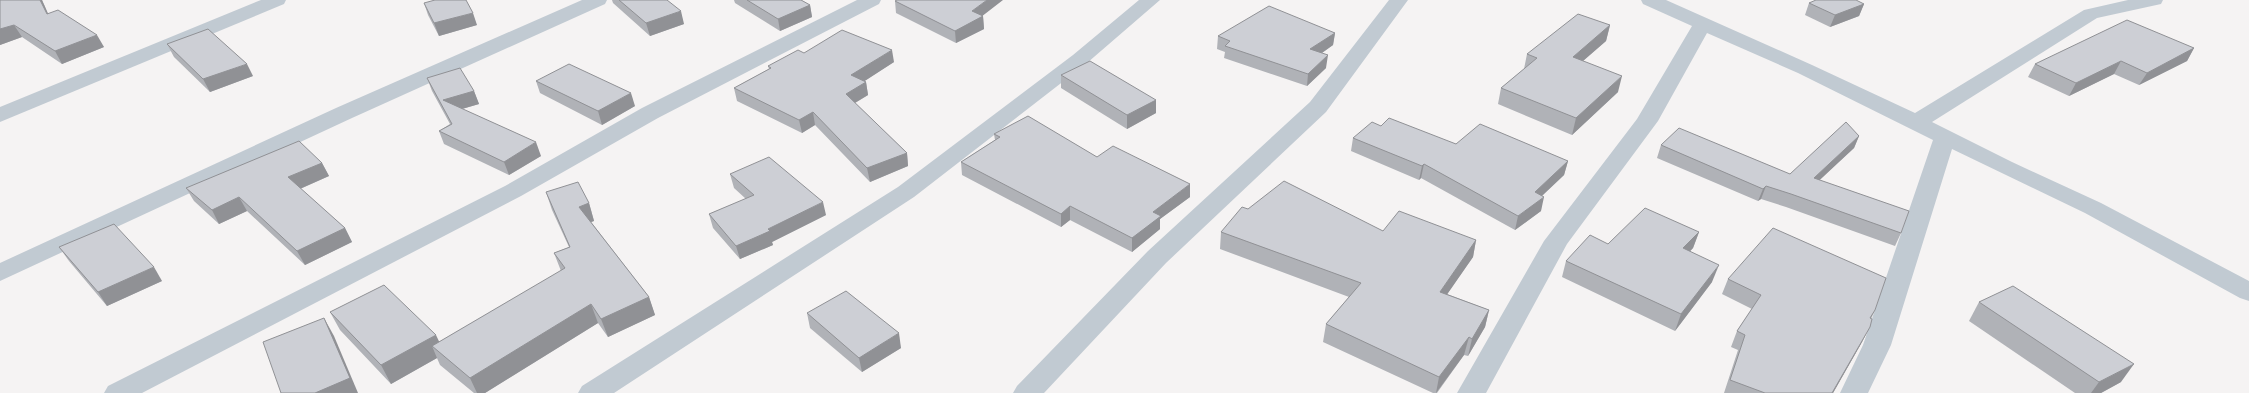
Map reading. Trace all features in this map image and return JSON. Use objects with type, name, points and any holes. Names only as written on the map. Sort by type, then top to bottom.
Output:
[{"type":"street","points":[[0,115],[277,0]]},
{"type":"street","points":[[0,273],[344,113],[598,0]]},
{"type":"street","points":[[118,393],[513,191],[650,113],[872,0]]},
{"type":"street","points":[[592,393],[906,192],[1080,59],[1151,0]]},
{"type":"street","points":[[1027,393],[1158,257],[1318,107],[1399,0]]},
{"type":"street","points":[[1658,4],[1696,0]]},
{"type":"street","points":[[1916,122],[2091,14],[2154,0]]},
{"type":"street","points":[[1658,4],[1804,69],[1916,122],[2004,167],[2093,208],[2249,292]]},
{"type":"street","points":[[1471,393],[1556,241],[1646,121],[1702,25]]},
{"type":"street","points":[[1854,393],[1877,345],[1946,137]]},
{"type":"street","points":[[2217,274],[2249,274]]},
{"type":"building","points":[[0,0],[40,0],[47,14],[58,10],[97,35],[55,51],[14,25],[0,29]]},
{"type":"building","points":[[435,0],[466,0],[473,13],[434,23],[424,3]]},
{"type":"building","points":[[619,0],[667,0],[681,11],[646,23]]},
{"type":"building","points":[[747,0],[801,0],[810,5],[778,19]]},
{"type":"building","points":[[987,0],[972,11],[983,16],[955,31],[895,1]]},
{"type":"building","points":[[1816,0],[1856,0],[1864,4],[1835,15],[1809,3]]},
{"type":"building","points":[[1269,6],[1335,33],[1310,49],[1328,55],[1308,74],[1225,46],[1230,41],[1218,36]]},
{"type":"building","points":[[1578,14],[1610,25],[1573,57],[1622,76],[1576,118],[1501,88],[1537,58],[1527,54]]},
{"type":"building","points":[[2127,20],[2194,48],[2147,73],[2121,61],[2076,83],[2035,64]]},
{"type":"building","points":[[208,29],[247,64],[203,79],[167,44]]},
{"type":"building","points":[[842,30],[892,50],[851,75],[866,82],[846,94],[907,153],[867,168],[813,112],[799,120],[734,88],[771,68],[768,66],[798,50],[804,53]]},
{"type":"building","points":[[1090,61],[1156,100],[1127,115],[1061,75]]},
{"type":"building","points":[[569,64],[631,93],[598,111],[536,81]]},
{"type":"building","points":[[460,68],[474,91],[443,100],[536,142],[504,162],[439,131],[452,124],[427,78]]},
{"type":"building","points":[[1028,116],[1097,157],[1113,146],[1190,184],[1153,212],[1161,216],[1132,238],[1070,206],[1061,214],[961,162],[1000,137],[994,134]]},
{"type":"building","points":[[1389,118],[1456,144],[1480,124],[1568,161],[1535,192],[1544,197],[1518,216],[1424,164],[1422,166],[1353,138],[1372,122],[1381,126]]},
{"type":"building","points":[[1846,122],[1859,136],[1814,178],[1909,211],[1901,233],[1766,186],[1763,189],[1661,145],[1679,128],[1790,174]]},
{"type":"building","points":[[299,141],[322,163],[288,177],[345,228],[297,251],[239,197],[212,210],[186,188]]},
{"type":"building","points":[[769,157],[823,202],[768,229],[770,231],[736,246],[709,214],[754,195],[730,174]]},
{"type":"building","points":[[1284,181],[1383,231],[1399,211],[1476,240],[1440,292],[1489,310],[1472,339],[1469,337],[1439,377],[1326,324],[1361,283],[1221,232],[1242,207],[1248,209]]},
{"type":"building","points":[[578,182],[589,203],[579,207],[649,297],[601,319],[591,304],[470,378],[432,346],[565,268],[554,253],[570,247],[546,192]]},
{"type":"building","points":[[1645,208],[1699,232],[1683,248],[1719,265],[1681,314],[1566,261],[1590,235],[1608,244]]},
{"type":"building","points":[[114,224],[154,267],[98,292],[59,247]]},
{"type":"building","points":[[1773,228],[1886,278],[1875,310],[1870,318],[1872,319],[1870,327],[1832,393],[1765,393],[1730,380],[1745,335],[1737,331],[1761,295],[1728,279]]},
{"type":"building","points":[[384,285],[436,335],[381,365],[330,312]]},
{"type":"building","points":[[2013,286],[2134,364],[2099,382],[1979,302]]},
{"type":"building","points":[[846,291],[899,333],[859,358],[807,313]]},
{"type":"building","points":[[324,318],[350,378],[315,393],[281,393],[263,342]]}]
